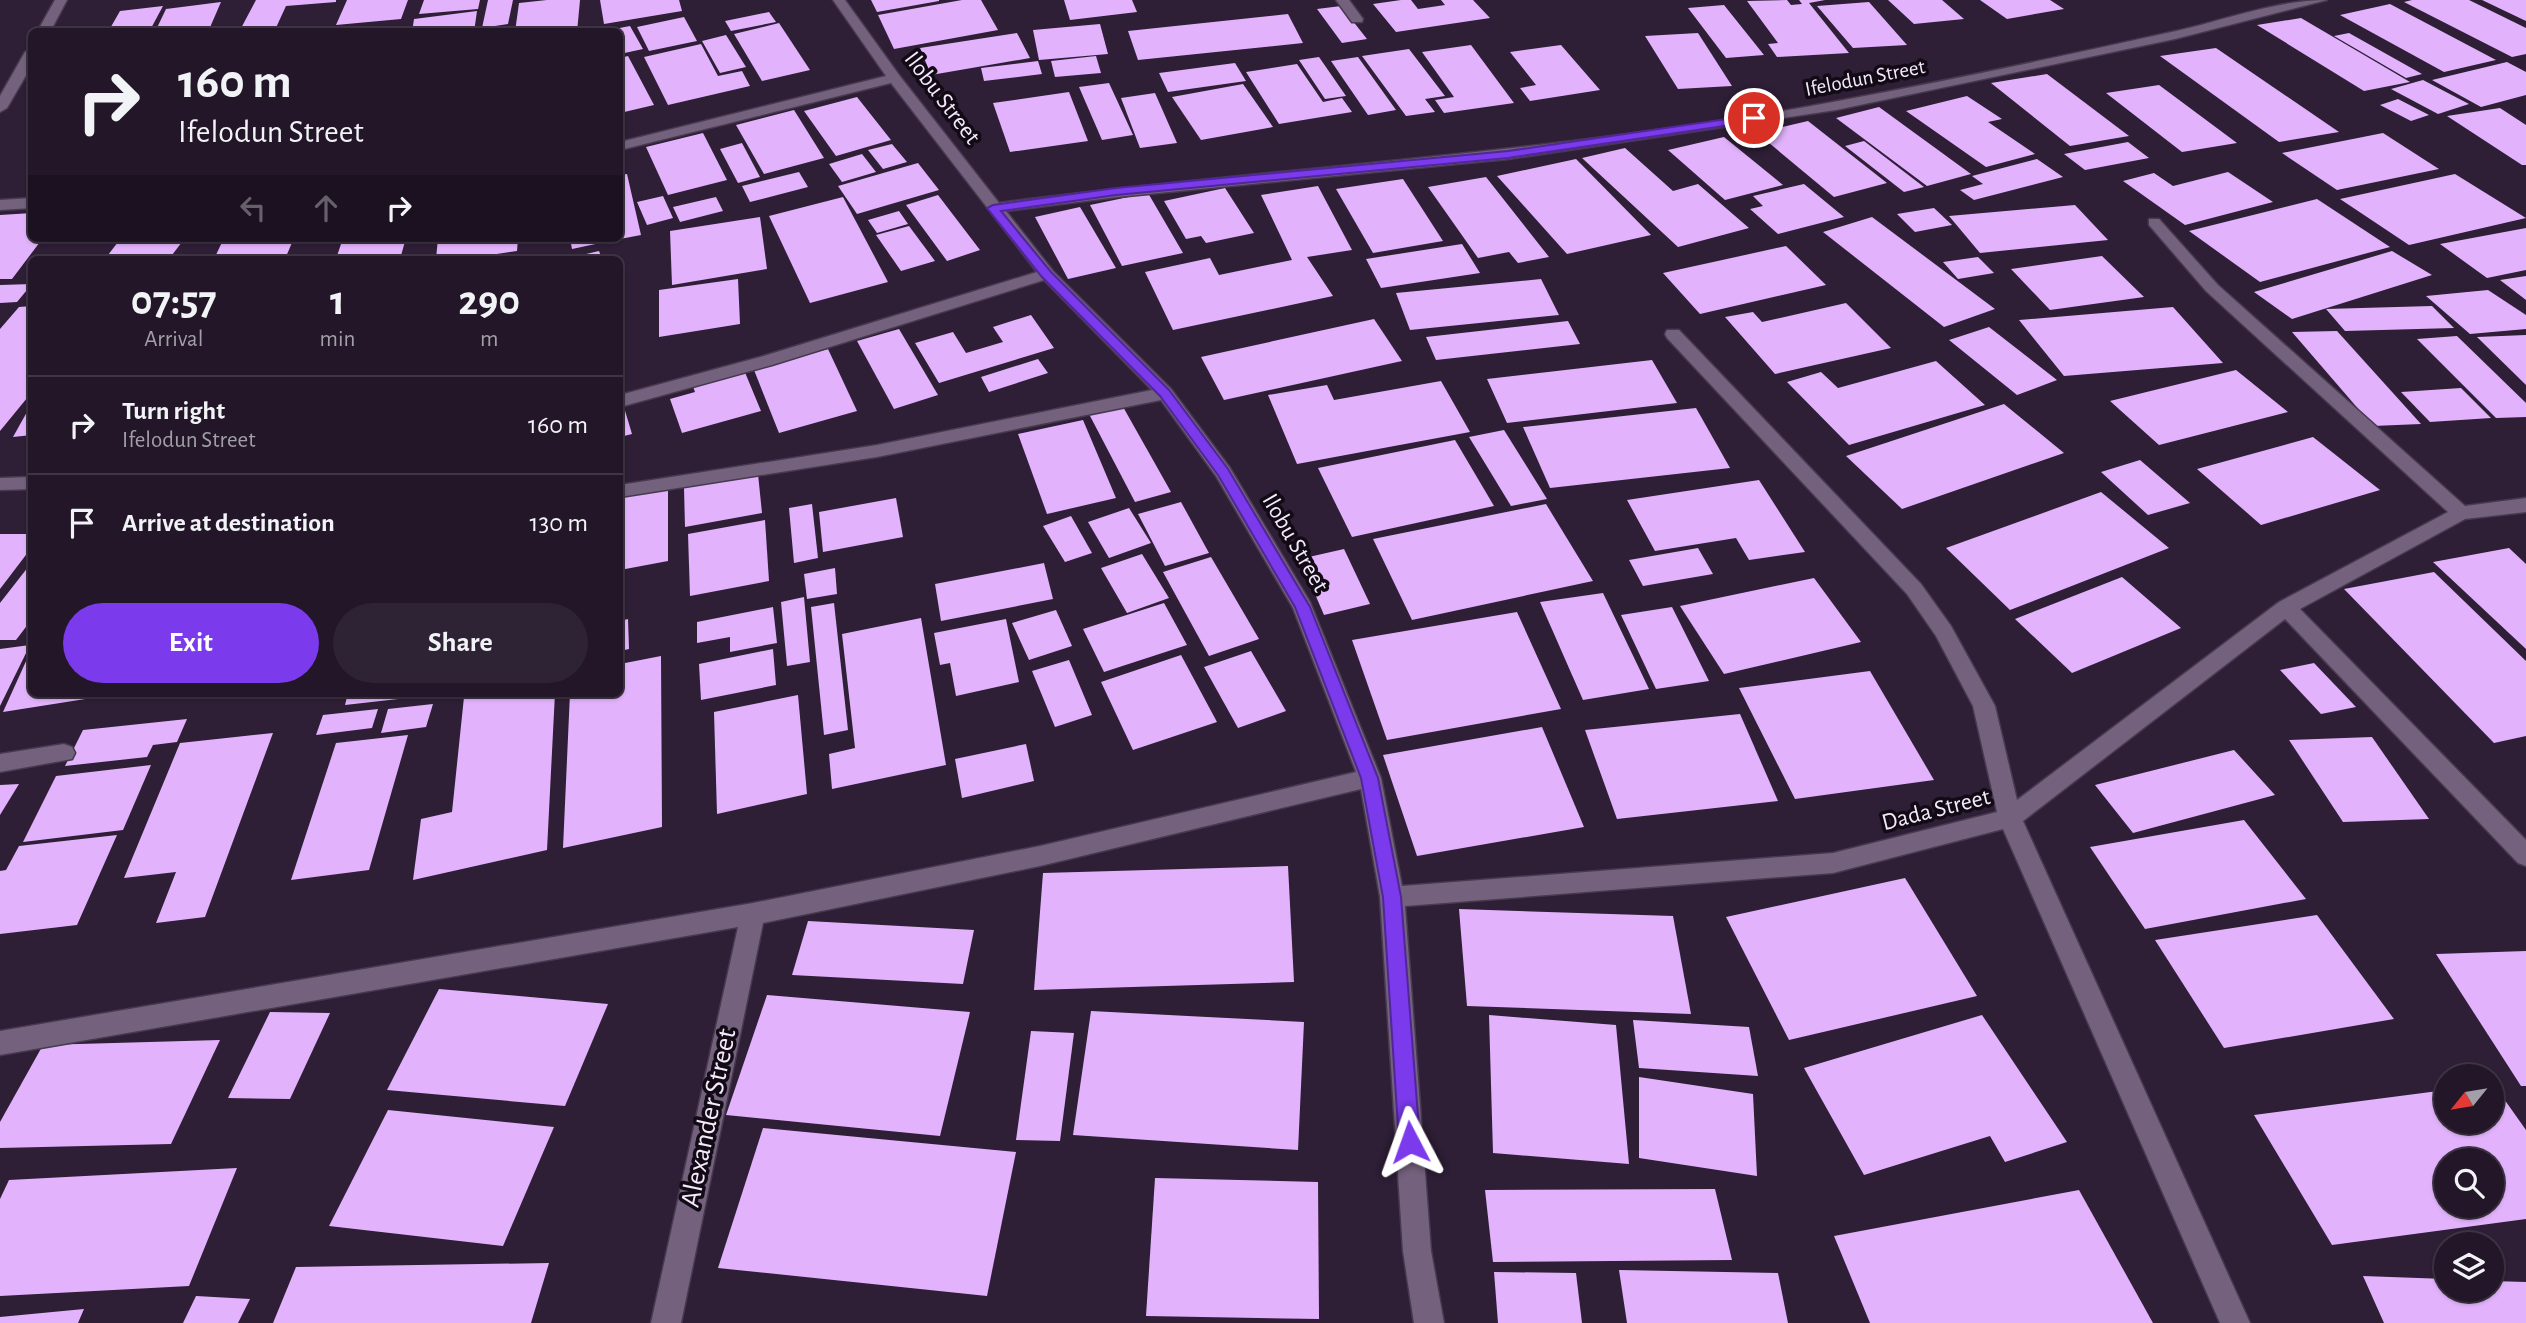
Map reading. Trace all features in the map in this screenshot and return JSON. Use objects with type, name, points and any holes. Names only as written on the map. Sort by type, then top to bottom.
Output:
[{"type":"street","points":[[45,28],[61,0]]},
{"type":"street","name":"Ilobu Street","points":[[839,0],[894,78],[1047,274],[1164,393],[1223,472],[1303,607],[1370,778],[1392,897],[1417,1251],[1429,1323]]},
{"type":"street","points":[[1342,0],[1357,19]]},
{"type":"street","name":"Ifelodun Street","points":[[993,208],[1116,192],[1508,155],[1836,106],[2175,35],[2321,0]]},
{"type":"street","points":[[0,108],[28,59]]},
{"type":"street","points":[[623,145],[894,78]]},
{"type":"street","points":[[0,205],[28,203]]},
{"type":"street","points":[[2154,222],[2212,288],[2461,513]]},
{"type":"street","points":[[623,400],[766,361],[1047,274]]},
{"type":"street","points":[[1673,334],[1914,589],[1944,631],[1984,706],[2010,818],[2235,1323]]},
{"type":"street","points":[[623,491],[877,451],[1164,393]]},
{"type":"street","points":[[0,484],[28,483]]},
{"type":"street","name":"Dada Street","points":[[1392,897],[1833,863],[2010,818],[2286,607],[2461,513],[2526,505]]},
{"type":"street","points":[[2286,607],[2526,856]]},
{"type":"street","points":[[0,763],[64,753]]},
{"type":"street","points":[[2,1046],[753,914],[1040,856],[1370,778]]},
{"type":"street","name":"Alexander Street","points":[[666,1323],[753,914]]},
{"type":"building","points":[[256,0],[336,0],[286,6],[276,28],[241,28]]},
{"type":"building","points":[[347,0],[408,0],[401,19],[336,25]]},
{"type":"building","points":[[424,0],[480,0],[478,9],[419,14]]},
{"type":"building","points":[[488,0],[513,0],[508,24],[482,28]]},
{"type":"building","points":[[580,0],[577,28],[516,28],[519,3]]},
{"type":"building","points":[[600,0],[679,0],[682,11],[604,24]]},
{"type":"building","points":[[871,0],[939,0],[939,1],[877,12]]},
{"type":"building","points":[[962,0],[981,0],[998,30],[894,49],[878,15]]},
{"type":"building","points":[[1064,0],[1132,0],[1137,12],[1070,20]]},
{"type":"building","points":[[1411,0],[1418,9],[1445,5],[1441,0],[1473,0],[1490,18],[1396,32],[1373,4]]},
{"type":"building","points":[[1787,0],[1791,5],[1802,4],[1799,0],[1825,0],[1809,3],[1849,53],[1777,57],[1768,44],[1778,43],[1747,1]]},
{"type":"building","points":[[1888,0],[1942,0],[1964,19],[1914,24]]},
{"type":"building","points":[[1980,0],[2050,0],[2064,9],[2007,19]]},
{"type":"building","points":[[2469,0],[2526,28],[2526,54],[2512,57],[2404,2]]},
{"type":"building","points":[[2482,0],[2526,0],[2526,21]]},
{"type":"building","points":[[221,2],[210,28],[157,28],[166,9]]},
{"type":"building","points":[[1869,2],[1907,45],[1853,48],[1817,6]]},
{"type":"building","points":[[2390,4],[2496,60],[2444,72],[2340,15]]},
{"type":"building","points":[[1724,5],[1764,55],[1726,58],[1688,8]]},
{"type":"building","points":[[163,6],[151,28],[110,28],[120,11]]},
{"type":"building","points":[[1341,6],[1367,39],[1342,43],[1317,9]]},
{"type":"building","points":[[477,11],[475,28],[413,28],[414,19]]},
{"type":"building","points":[[769,12],[776,22],[731,31],[725,21]]},
{"type":"building","points":[[1288,14],[1303,43],[1138,60],[1128,31]]},
{"type":"building","points":[[684,17],[697,41],[649,51],[637,27]]},
{"type":"building","points":[[2301,18],[2410,82],[2364,91],[2257,25]]},
{"type":"building","points":[[779,23],[810,70],[762,81],[734,34]]},
{"type":"building","points":[[1100,24],[1108,54],[1039,60],[1033,30]]},
{"type":"building","points":[[630,26],[643,49],[623,53],[623,28],[620,28]]},
{"type":"building","points":[[1017,33],[1030,58],[931,75],[920,48]]},
{"type":"building","points":[[1698,33],[1732,86],[1678,89],[1645,36]]},
{"type":"building","points":[[2349,33],[2422,74],[2406,78],[2334,36]]},
{"type":"building","points":[[726,35],[746,67],[720,73],[702,41]]},
{"type":"building","points":[[701,44],[718,76],[742,71],[750,86],[668,105],[644,57]]},
{"type":"building","points":[[1471,45],[1514,103],[1444,113],[1435,100],[1454,97],[1422,52]]},
{"type":"building","points":[[1561,45],[1600,90],[1530,101],[1520,88],[1536,85],[1510,52]]},
{"type":"building","points":[[2216,48],[2339,132],[2279,142],[2160,56]]},
{"type":"building","points":[[1409,49],[1445,96],[1425,99],[1435,112],[1406,116],[1362,56]]},
{"type":"building","points":[[628,56],[654,105],[623,112],[623,57]]},
{"type":"building","points":[[1096,56],[1101,73],[1055,77],[1051,61]]},
{"type":"building","points":[[1319,57],[1346,96],[1325,99],[1299,60]]},
{"type":"building","points":[[1358,57],[1396,110],[1368,115],[1331,61]]},
{"type":"building","points":[[1038,61],[1042,74],[984,81],[981,68]]},
{"type":"building","points":[[2507,62],[2526,72],[2526,95],[2481,107],[2432,80]]},
{"type":"building","points":[[1235,63],[1246,81],[1168,92],[1159,73]]},
{"type":"building","points":[[1297,64],[1323,102],[1342,98],[1352,112],[1279,124],[1246,72]]},
{"type":"building","points":[[2047,74],[2129,136],[2070,146],[1991,83]]},
{"type":"building","points":[[2423,80],[2469,104],[2438,114],[2391,89]]},
{"type":"building","points":[[1109,83],[1133,135],[1102,140],[1079,87]]},
{"type":"building","points":[[1243,84],[1273,127],[1201,140],[1172,97]]},
{"type":"building","points":[[2159,85],[2237,143],[2182,152],[2106,93]]},
{"type":"building","points":[[1069,92],[1088,141],[1010,152],[993,103]]},
{"type":"building","points":[[1155,93],[1177,143],[1140,148],[1121,98]]},
{"type":"building","points":[[1967,96],[2002,119],[1988,122],[2035,154],[1986,167],[1906,111]]},
{"type":"building","points":[[857,97],[891,140],[836,156],[804,111]]},
{"type":"building","points":[[2398,99],[2429,115],[2411,121],[2380,105]]},
{"type":"building","points":[[1879,107],[1971,174],[1927,186],[1836,118]]},
{"type":"building","points":[[2500,108],[2526,125],[2526,165],[2522,165],[2447,116]]},
{"type":"building","points":[[794,110],[824,158],[764,174],[736,125]]},
{"type":"building","points":[[1808,121],[1887,183],[1834,197],[1757,133]]},
{"type":"building","points":[[703,133],[727,180],[668,195],[646,147]]},
{"type":"building","points":[[2383,133],[2439,169],[2337,190],[2282,153]]},
{"type":"building","points":[[1724,137],[1783,185],[1725,200],[1668,150]]},
{"type":"building","points":[[1864,141],[1924,187],[1904,192],[1845,146]]},
{"type":"building","points":[[2128,142],[2149,158],[2085,170],[2064,154]]},
{"type":"building","points":[[742,143],[760,177],[738,183],[720,149]]},
{"type":"building","points":[[892,144],[907,162],[883,169],[868,150]]},
{"type":"building","points":[[1625,148],[1673,191],[1698,184],[1749,228],[1678,247],[1582,158]]},
{"type":"building","points":[[862,154],[876,172],[842,182],[829,164]]},
{"type":"building","points":[[1576,159],[1651,235],[1567,254],[1497,176]]},
{"type":"building","points":[[2037,159],[2063,177],[1974,200],[1960,190],[1983,184],[1972,176]]},
{"type":"building","points":[[918,163],[939,190],[857,214],[838,186]]},
{"type":"building","points":[[799,172],[808,187],[750,202],[742,186]]},
{"type":"building","points":[[2228,172],[2273,202],[2185,225],[2123,181],[2154,173],[2173,186]]},
{"type":"building","points":[[627,174],[641,235],[623,238],[623,175]]},
{"type":"building","points":[[2455,174],[2526,218],[2409,245],[2340,199]]},
{"type":"building","points":[[1486,177],[1549,257],[1518,263],[1509,252],[1478,258],[1428,187]]},
{"type":"building","points":[[1403,179],[1443,241],[1373,253],[1336,189]]},
{"type":"building","points":[[1804,184],[1844,217],[1778,234],[1750,209],[1763,206],[1753,196]]},
{"type":"building","points":[[1318,186],[1352,250],[1307,257],[1333,296],[1173,330],[1145,272],[1210,258],[1219,275],[1292,260],[1261,195]]},
{"type":"building","points":[[1225,188],[1254,233],[1206,243],[1201,236],[1186,239],[1164,201]]},
{"type":"building","points":[[1148,193],[1183,253],[1122,266],[1090,205]]},
{"type":"building","points":[[938,195],[980,250],[947,261],[906,205]]},
{"type":"building","points":[[663,196],[673,218],[647,225],[637,202]]},
{"type":"building","points":[[716,197],[723,211],[680,222],[673,207]]},
{"type":"building","points":[[843,197],[888,282],[810,303],[769,216]]},
{"type":"building","points":[[2317,199],[2390,247],[2260,282],[2189,231]]},
{"type":"building","points":[[2075,205],[2108,240],[1980,253],[1949,216]]},
{"type":"building","points":[[1080,207],[1116,268],[1068,279],[1035,217]]},
{"type":"building","points":[[1934,208],[1952,225],[1915,232],[1897,214]]},
{"type":"building","points":[[899,211],[908,224],[877,233],[868,220]]},
{"type":"building","points":[[28,213],[28,242],[40,242],[12,279],[0,279],[0,215]]},
{"type":"building","points":[[760,217],[767,269],[672,285],[670,231]]},
{"type":"building","points":[[1872,217],[1995,309],[1944,327],[1823,232]]},
{"type":"building","points":[[909,226],[935,261],[901,271],[876,235]]},
{"type":"building","points":[[2526,228],[2526,270],[2487,278],[2440,244]]},
{"type":"building","points":[[118,242],[182,242],[171,256],[107,256]]},
{"type":"building","points":[[222,242],[292,242],[286,256],[215,256]]},
{"type":"building","points":[[342,242],[405,242],[401,256],[337,256]]},
{"type":"building","points":[[438,242],[518,242],[517,251],[483,256],[436,256]]},
{"type":"building","points":[[571,242],[605,242],[572,249]]},
{"type":"building","points":[[1462,244],[1480,273],[1381,288],[1366,259]]},
{"type":"building","points":[[1786,246],[1826,285],[1700,314],[1663,273]]},
{"type":"building","points":[[599,251],[601,256],[578,256]]},
{"type":"building","points":[[2392,251],[2432,275],[2292,319],[2254,292]]},
{"type":"building","points":[[2102,256],[2144,297],[2050,310],[2011,269]]},
{"type":"building","points":[[1978,257],[1994,273],[1958,279],[1943,262]]},
{"type":"building","points":[[2526,276],[2526,300],[2500,280]]},
{"type":"building","points":[[738,279],[740,324],[659,337],[659,290]]},
{"type":"building","points":[[1541,279],[1559,315],[1410,330],[1396,293]]},
{"type":"building","points":[[28,284],[28,289],[17,302],[0,303],[0,285]]},
{"type":"building","points":[[2488,290],[2526,315],[2526,329],[2470,334],[2426,296]]},
{"type":"building","points":[[1846,303],[1891,348],[1775,374],[1725,317],[1753,312],[1762,322]]},
{"type":"building","points":[[28,306],[28,397],[0,431],[0,329],[19,307]]},
{"type":"building","points":[[2432,306],[2454,328],[2345,331],[2326,309]]},
{"type":"building","points":[[2173,307],[2223,363],[2064,376],[2019,320]]},
{"type":"building","points":[[1031,315],[1054,348],[939,383],[915,343],[953,332],[966,353],[1003,342],[993,327]]},
{"type":"building","points":[[1374,319],[1402,361],[1224,400],[1201,357]]},
{"type":"building","points":[[1568,321],[1580,344],[1436,360],[1426,337]]},
{"type":"building","points":[[1989,327],[2057,380],[2017,395],[1949,340]]},
{"type":"building","points":[[899,329],[938,395],[894,409],[857,341]]},
{"type":"building","points":[[2337,331],[2421,424],[2373,426],[2292,332]]},
{"type":"building","points":[[2526,335],[2526,385],[2477,337]]},
{"type":"building","points":[[2457,336],[2526,403],[2526,417],[2496,418],[2417,339]]},
{"type":"building","points":[[828,349],[857,411],[779,433],[754,370]]},
{"type":"building","points":[[1038,359],[1048,373],[989,392],[981,377]]},
{"type":"building","points":[[1652,360],[1677,403],[1507,423],[1487,379]]},
{"type":"building","points":[[1936,361],[1985,405],[1849,445],[1787,382],[1821,372],[1838,388]]},
{"type":"building","points":[[744,370],[761,411],[682,433],[670,399],[695,392],[692,384]]},
{"type":"building","points":[[2236,370],[2288,412],[2159,445],[2110,401]]},
{"type":"building","points":[[1441,381],[1470,432],[1297,464],[1268,395],[1327,385],[1334,400]]},
{"type":"building","points":[[2461,388],[2491,418],[2430,422],[2401,392]]},
{"type":"building","points":[[623,404],[632,434],[623,436]]},
{"type":"building","points":[[2004,404],[2064,453],[1902,509],[1846,456]]},
{"type":"building","points":[[1122,405],[1171,492],[1135,502],[1089,414]]},
{"type":"building","points":[[1696,408],[1730,468],[1550,488],[1523,427]]},
{"type":"building","points":[[28,410],[28,435],[13,437]]},
{"type":"building","points":[[1083,420],[1116,498],[1047,514],[1018,434]]},
{"type":"building","points":[[1504,430],[1547,499],[1511,506],[1469,437]]},
{"type":"building","points":[[2313,437],[2380,490],[2261,525],[2197,469]]},
{"type":"building","points":[[1455,440],[1494,506],[1352,537],[1318,468]]},
{"type":"building","points":[[2140,460],[2190,503],[2148,515],[2101,472]]},
{"type":"building","points":[[758,474],[762,513],[685,527],[684,488]]},
{"type":"building","points":[[1759,480],[1805,552],[1749,560],[1736,538],[1655,551],[1627,500]]},
{"type":"building","points":[[668,486],[668,561],[623,569],[623,494]]},
{"type":"building","points":[[2101,492],[2169,548],[2010,610],[1946,548]]},
{"type":"building","points":[[896,498],[903,537],[823,552],[819,512]]},
{"type":"building","points":[[1181,502],[1209,553],[1165,566],[1138,514]]},
{"type":"building","points":[[812,504],[818,558],[794,563],[789,508]]},
{"type":"building","points":[[1546,504],[1593,581],[1412,620],[1373,539]]},
{"type":"building","points":[[1129,508],[1151,543],[1109,558],[1088,522]]},
{"type":"building","points":[[1071,516],[1092,553],[1065,562],[1043,526]]},
{"type":"building","points":[[765,520],[769,581],[690,596],[688,534]]},
{"type":"building","points":[[0,534],[28,534],[28,552],[0,589]]},
{"type":"building","points":[[1698,548],[1713,574],[1643,586],[1629,560]]},
{"type":"building","points":[[2509,548],[2526,564],[2526,649],[2433,562]]},
{"type":"building","points":[[1344,549],[1370,604],[1324,615],[1300,559]]},
{"type":"building","points":[[1142,554],[1169,598],[1127,613],[1101,568]]},
{"type":"building","points":[[1211,557],[1259,639],[1209,656],[1163,572]]},
{"type":"building","points":[[1044,563],[1053,599],[941,621],[935,584]]},
{"type":"building","points":[[28,567],[28,624],[16,640],[0,640],[0,603]]},
{"type":"building","points":[[835,568],[837,594],[807,599],[804,574]]},
{"type":"building","points":[[2434,572],[2526,661],[2526,736],[2494,743],[2344,589]]},
{"type":"building","points":[[2122,577],[2181,628],[2072,673],[2015,619]]},
{"type":"building","points":[[1814,578],[1861,642],[1724,674],[1680,606]]},
{"type":"building","points":[[1603,593],[1649,689],[1583,700],[1540,602]]},
{"type":"building","points":[[804,597],[810,662],[787,666],[781,602]]},
{"type":"building","points":[[834,603],[848,730],[824,735],[811,607]]},
{"type":"building","points":[[1164,603],[1187,645],[1104,672],[1083,629]]},
{"type":"building","points":[[773,607],[777,643],[730,652],[730,637],[697,643],[697,622]]},
{"type":"building","points":[[1672,607],[1709,681],[1656,689],[1621,615]]},
{"type":"building","points":[[1056,610],[1072,646],[1029,660],[1012,623]]},
{"type":"building","points":[[1517,612],[1561,709],[1387,740],[1352,640]]},
{"type":"building","points":[[921,618],[946,765],[832,789],[829,754],[855,748],[842,634]]},
{"type":"building","points":[[628,619],[629,649],[623,650],[623,620]]},
{"type":"building","points":[[1006,619],[1019,682],[956,696],[950,663],[940,665],[934,633]]},
{"type":"building","points":[[28,645],[0,706],[0,649]]},
{"type":"building","points":[[773,649],[776,685],[701,700],[699,664]]},
{"type":"building","points":[[1251,651],[1286,711],[1238,728],[1204,667]]},
{"type":"building","points":[[1181,655],[1217,722],[1133,750],[1101,682]]},
{"type":"building","points":[[661,656],[662,827],[563,848],[570,697],[623,697],[623,663]]},
{"type":"building","points":[[28,657],[28,697],[98,697],[3,712]]},
{"type":"building","points":[[1069,660],[1092,715],[1055,727],[1032,671]]},
{"type":"building","points":[[2314,663],[2356,707],[2321,714],[2280,670]]},
{"type":"building","points":[[1870,671],[1934,780],[1795,799],[1739,688]]},
{"type":"building","points":[[798,695],[807,794],[717,814],[714,712]]},
{"type":"building","points":[[347,697],[416,697],[345,705]]},
{"type":"building","points":[[464,697],[555,697],[547,850],[413,880],[421,819],[452,812]]},
{"type":"building","points":[[433,704],[426,727],[381,733],[388,709]]},
{"type":"building","points":[[378,709],[372,728],[316,735],[323,715]]},
{"type":"building","points":[[1740,714],[1778,801],[1617,819],[1585,730]]},
{"type":"building","points":[[187,719],[177,742],[153,745],[147,757],[65,766],[83,730]]},
{"type":"building","points":[[1542,727],[1584,827],[1417,856],[1383,755]]},
{"type":"building","points":[[273,733],[205,917],[156,923],[176,872],[124,878],[180,743]]},
{"type":"building","points":[[408,735],[369,870],[291,880],[336,743]]},
{"type":"building","points":[[2372,737],[2429,819],[2343,822],[2289,740]]},
{"type":"building","points":[[1026,744],[1034,781],[962,798],[955,759]]},
{"type":"building","points":[[2234,750],[2275,795],[2133,833],[2095,785]]},
{"type":"building","points":[[151,765],[123,830],[23,842],[56,776]]},
{"type":"building","points":[[19,784],[0,815],[0,785]]},
{"type":"building","points":[[2244,820],[2306,899],[2145,929],[2090,847]]},
{"type":"building","points":[[117,835],[77,925],[0,934],[0,871],[6,870],[19,846]]},
{"type":"building","points":[[1288,866],[1294,982],[1034,990],[1043,873]]},
{"type":"building","points":[[1905,878],[1977,996],[1789,1040],[1726,917]]},
{"type":"building","points":[[1459,909],[1673,916],[1691,1014],[1467,1006]]},
{"type":"building","points":[[2317,915],[2394,1019],[2224,1048],[2155,940]]},
{"type":"building","points":[[808,921],[974,930],[963,984],[792,975]]},
{"type":"building","points":[[2526,951],[2526,1086],[2521,1086],[2436,954]]},
{"type":"building","points":[[439,989],[608,1004],[565,1106],[387,1090]]},
{"type":"building","points":[[767,995],[970,1012],[940,1136],[726,1115]]},
{"type":"building","points":[[1091,1011],[1304,1022],[1298,1150],[1073,1135]]},
{"type":"building","points":[[270,1012],[330,1013],[290,1099],[228,1098]]},
{"type":"building","points":[[1489,1015],[1616,1025],[1629,1164],[1493,1153]]},
{"type":"building","points":[[1982,1015],[2067,1142],[2005,1162],[1990,1136],[1864,1175],[1804,1068]]},
{"type":"building","points":[[1633,1020],[1749,1027],[1758,1076],[1639,1068]]},
{"type":"building","points":[[1031,1031],[1074,1033],[1060,1141],[1016,1140]]},
{"type":"building","points":[[220,1040],[171,1144],[0,1148],[0,1122],[43,1045]]},
{"type":"building","points":[[1639,1077],[1753,1094],[1757,1176],[1639,1158]]},
{"type":"building","points":[[2434,1092],[2434,1134],[2504,1134],[2504,1099],[2526,1130],[2526,1219],[2332,1245],[2254,1115]]},
{"type":"building","points":[[388,1110],[554,1127],[503,1246],[329,1226]]},
{"type":"building","points":[[763,1128],[1016,1152],[987,1296],[718,1268]]},
{"type":"building","points":[[237,1168],[189,1286],[0,1296],[0,1199],[9,1180]]},
{"type":"building","points":[[1155,1178],[1318,1182],[1319,1319],[1146,1316]]},
{"type":"building","points":[[1715,1189],[1732,1260],[1493,1262],[1485,1190]]},
{"type":"building","points":[[2079,1190],[2153,1323],[1870,1323],[1834,1236]]},
{"type":"building","points":[[549,1263],[531,1323],[273,1323],[296,1267]]},
{"type":"building","points":[[1619,1270],[1778,1273],[1788,1323],[1627,1323]]},
{"type":"building","points":[[1494,1272],[1576,1273],[1582,1323],[1498,1323]]},
{"type":"building","points":[[2363,1276],[2434,1279],[2434,1302],[2504,1302],[2504,1281],[2526,1282],[2526,1323],[2384,1323]]},
{"type":"building","points":[[196,1296],[250,1299],[238,1323],[183,1323]]},
{"type":"building","points":[[84,1309],[78,1323],[0,1323],[0,1317]]},
{"type":"route","points":[[1410,1142],[1392,897],[1370,778],[1303,607],[1223,472],[1164,393],[1047,274],[1023,241],[993,208],[1116,192],[1508,155],[1754,118]]}]
